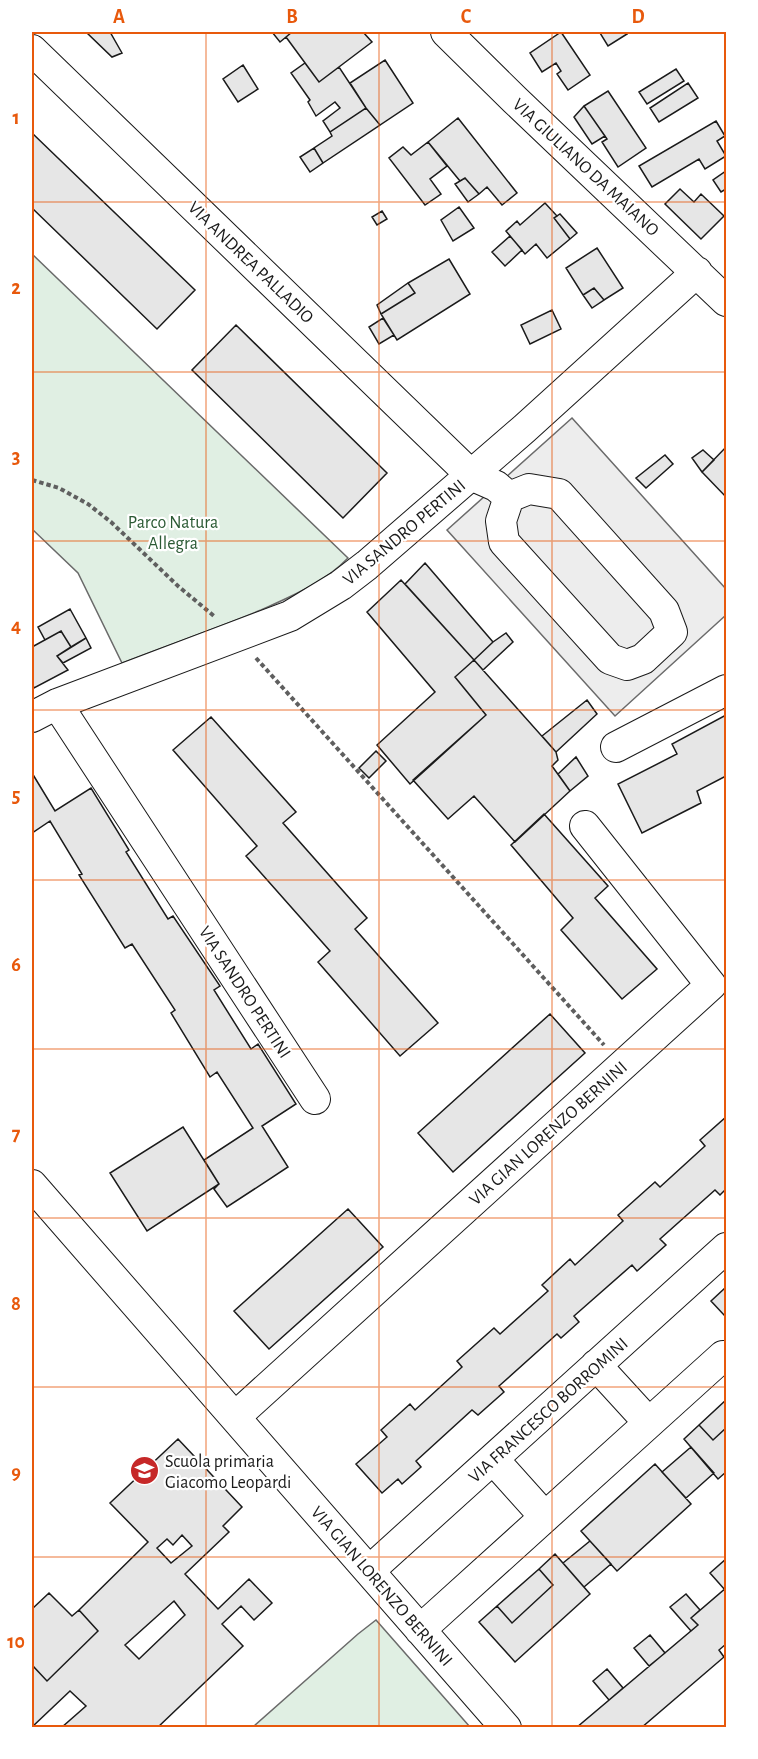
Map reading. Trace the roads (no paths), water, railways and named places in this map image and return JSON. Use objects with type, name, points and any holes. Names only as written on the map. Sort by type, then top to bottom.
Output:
[{"type":"street","name":"VIA GIULIANO DA MAIANO","points":[[446,32],[726,301]]},
{"type":"street","name":"VIA ANDREA PALLADIO","points":[[32,50],[471,475],[496,486],[509,497]]},
{"type":"street","name":"VIA SANDRO PERTINI","points":[[315,1099],[44,711],[290,616],[341,585],[367,566],[524,429],[697,272]]},
{"type":"street","points":[[529,489],[559,494],[664,611],[672,632],[644,659],[627,665],[610,659],[504,542],[501,521],[509,497],[529,489]]},
{"type":"street","points":[[616,747],[726,690]]},
{"type":"street","name":"VIA GIAN LORENZO BERNINI","points":[[235,1417],[711,985],[585,826]]},
{"type":"street","name":"VIA GIAN LORENZO BERNINI","points":[[32,1185],[506,1728]]},
{"type":"street","name":"VIA FRANCESCO BORROMINI","points":[[369,1570],[726,1248]]},
{"type":"street","points":[[420,1630],[723,1356]]},
{"type":"street","points":[[596,1365],[649,1423]]},
{"type":"street","points":[[493,1460],[545,1516]]},
{"type":"place","name":"Scuola primaria Giacomo Leopardi","points":[[144,1471]]},
{"type":"park label","name":"Parco Natura Allegra","points":[[173,532]]}]
